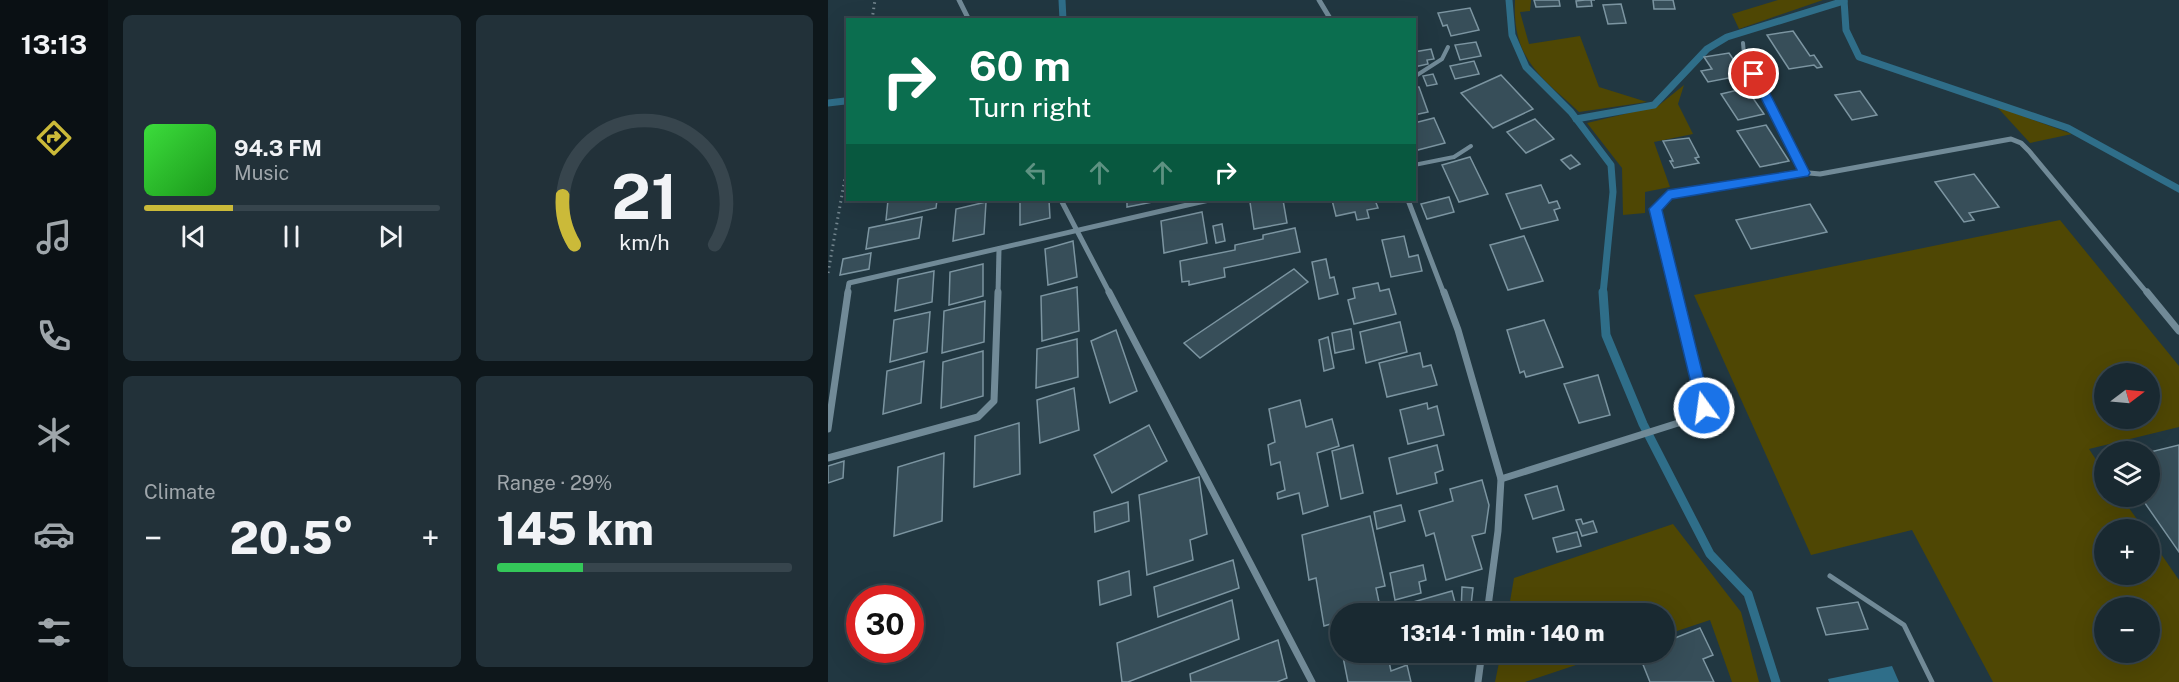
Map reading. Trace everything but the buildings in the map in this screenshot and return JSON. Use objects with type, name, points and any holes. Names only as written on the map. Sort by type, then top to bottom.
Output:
[{"type":"street","points":[[959,0],[968,18]]},
{"type":"street","points":[[1319,0],[1330,18]]},
{"type":"street","points":[[1501,479],[1633,435],[1694,418],[1704,408],[1656,209],[1668,195],[1804,173],[1820,174],[2011,139],[2021,142],[2179,331]]},
{"type":"street","points":[[1062,201],[1312,682]]},
{"type":"street","points":[[828,429],[849,283],[1205,201]]},
{"type":"street","points":[[1408,201],[1458,330],[1501,479],[1498,531],[1488,603]]},
{"type":"street","points":[[828,458],[978,417],[994,401],[999,249]]},
{"type":"street","points":[[1478,682],[1481,663]]},
{"type":"lane","points":[[1743,43],[1744,54],[1804,173]]},
{"type":"lane","points":[[1416,76],[1442,60],[1448,47]]},
{"type":"lane","points":[[1416,165],[1454,157],[1472,146]]},
{"type":"lane","points":[[1830,576],[1904,625],[1932,682]]},
{"type":"path","points":[[872,18],[875,0]]},
{"type":"path","points":[[828,273],[846,171]]},
{"type":"shaded area","points":[[1515,0],[1531,0],[1530,11],[1520,12],[1529,44],[1580,36],[1599,87],[1647,102],[1579,112],[1531,65],[1518,37]]},
{"type":"shaded area","points":[[1778,0],[1823,0],[1739,29],[1732,14]]},
{"type":"shaded area","points":[[1684,85],[1678,104],[1693,134],[1654,142],[1670,187],[1645,192],[1645,213],[1623,215],[1622,168],[1587,123],[1658,106]]},
{"type":"shaded area","points":[[1998,107],[2072,134],[2030,143]]},
{"type":"shaded area","points":[[2060,220],[2179,366],[2179,427],[2122,441],[2094,441],[2094,448],[2089,449],[2094,457],[2094,507],[2128,507],[2137,519],[2094,519],[2094,585],[2160,585],[2160,552],[2179,580],[2179,682],[1993,682],[1912,530],[1811,555],[1694,295]]},
{"type":"shaded area","points":[[1673,524],[1741,612],[1759,682],[1732,682],[1710,620],[1675,632],[1675,603],[1510,603],[1514,578]]},
{"type":"shaded area","points":[[1499,663],[1582,663],[1525,682],[1495,682]]},
{"type":"water","points":[[1892,666],[1899,682],[1829,682],[1828,679]]},
{"type":"waterway","points":[[1062,0],[1063,18]]},
{"type":"waterway","points":[[1509,0],[1512,35],[1526,67],[1576,119]]},
{"type":"waterway","points":[[1844,0],[1846,30],[1859,57],[2068,128],[2179,189]]},
{"type":"waterway","points":[[1576,119],[1654,105],[1707,49],[1727,37],[1844,1]]},
{"type":"waterway","points":[[828,103],[845,101]]},
{"type":"waterway","points":[[1576,119],[1611,165],[1613,192],[1603,293]]},
{"type":"waterway","points":[[1603,293],[1606,335],[1643,424],[1710,554],[1748,594],[1776,682]]},
{"type":"route","points":[[1704,408],[1656,209],[1668,195],[1798,172],[1804,173],[1754,74]]}]
